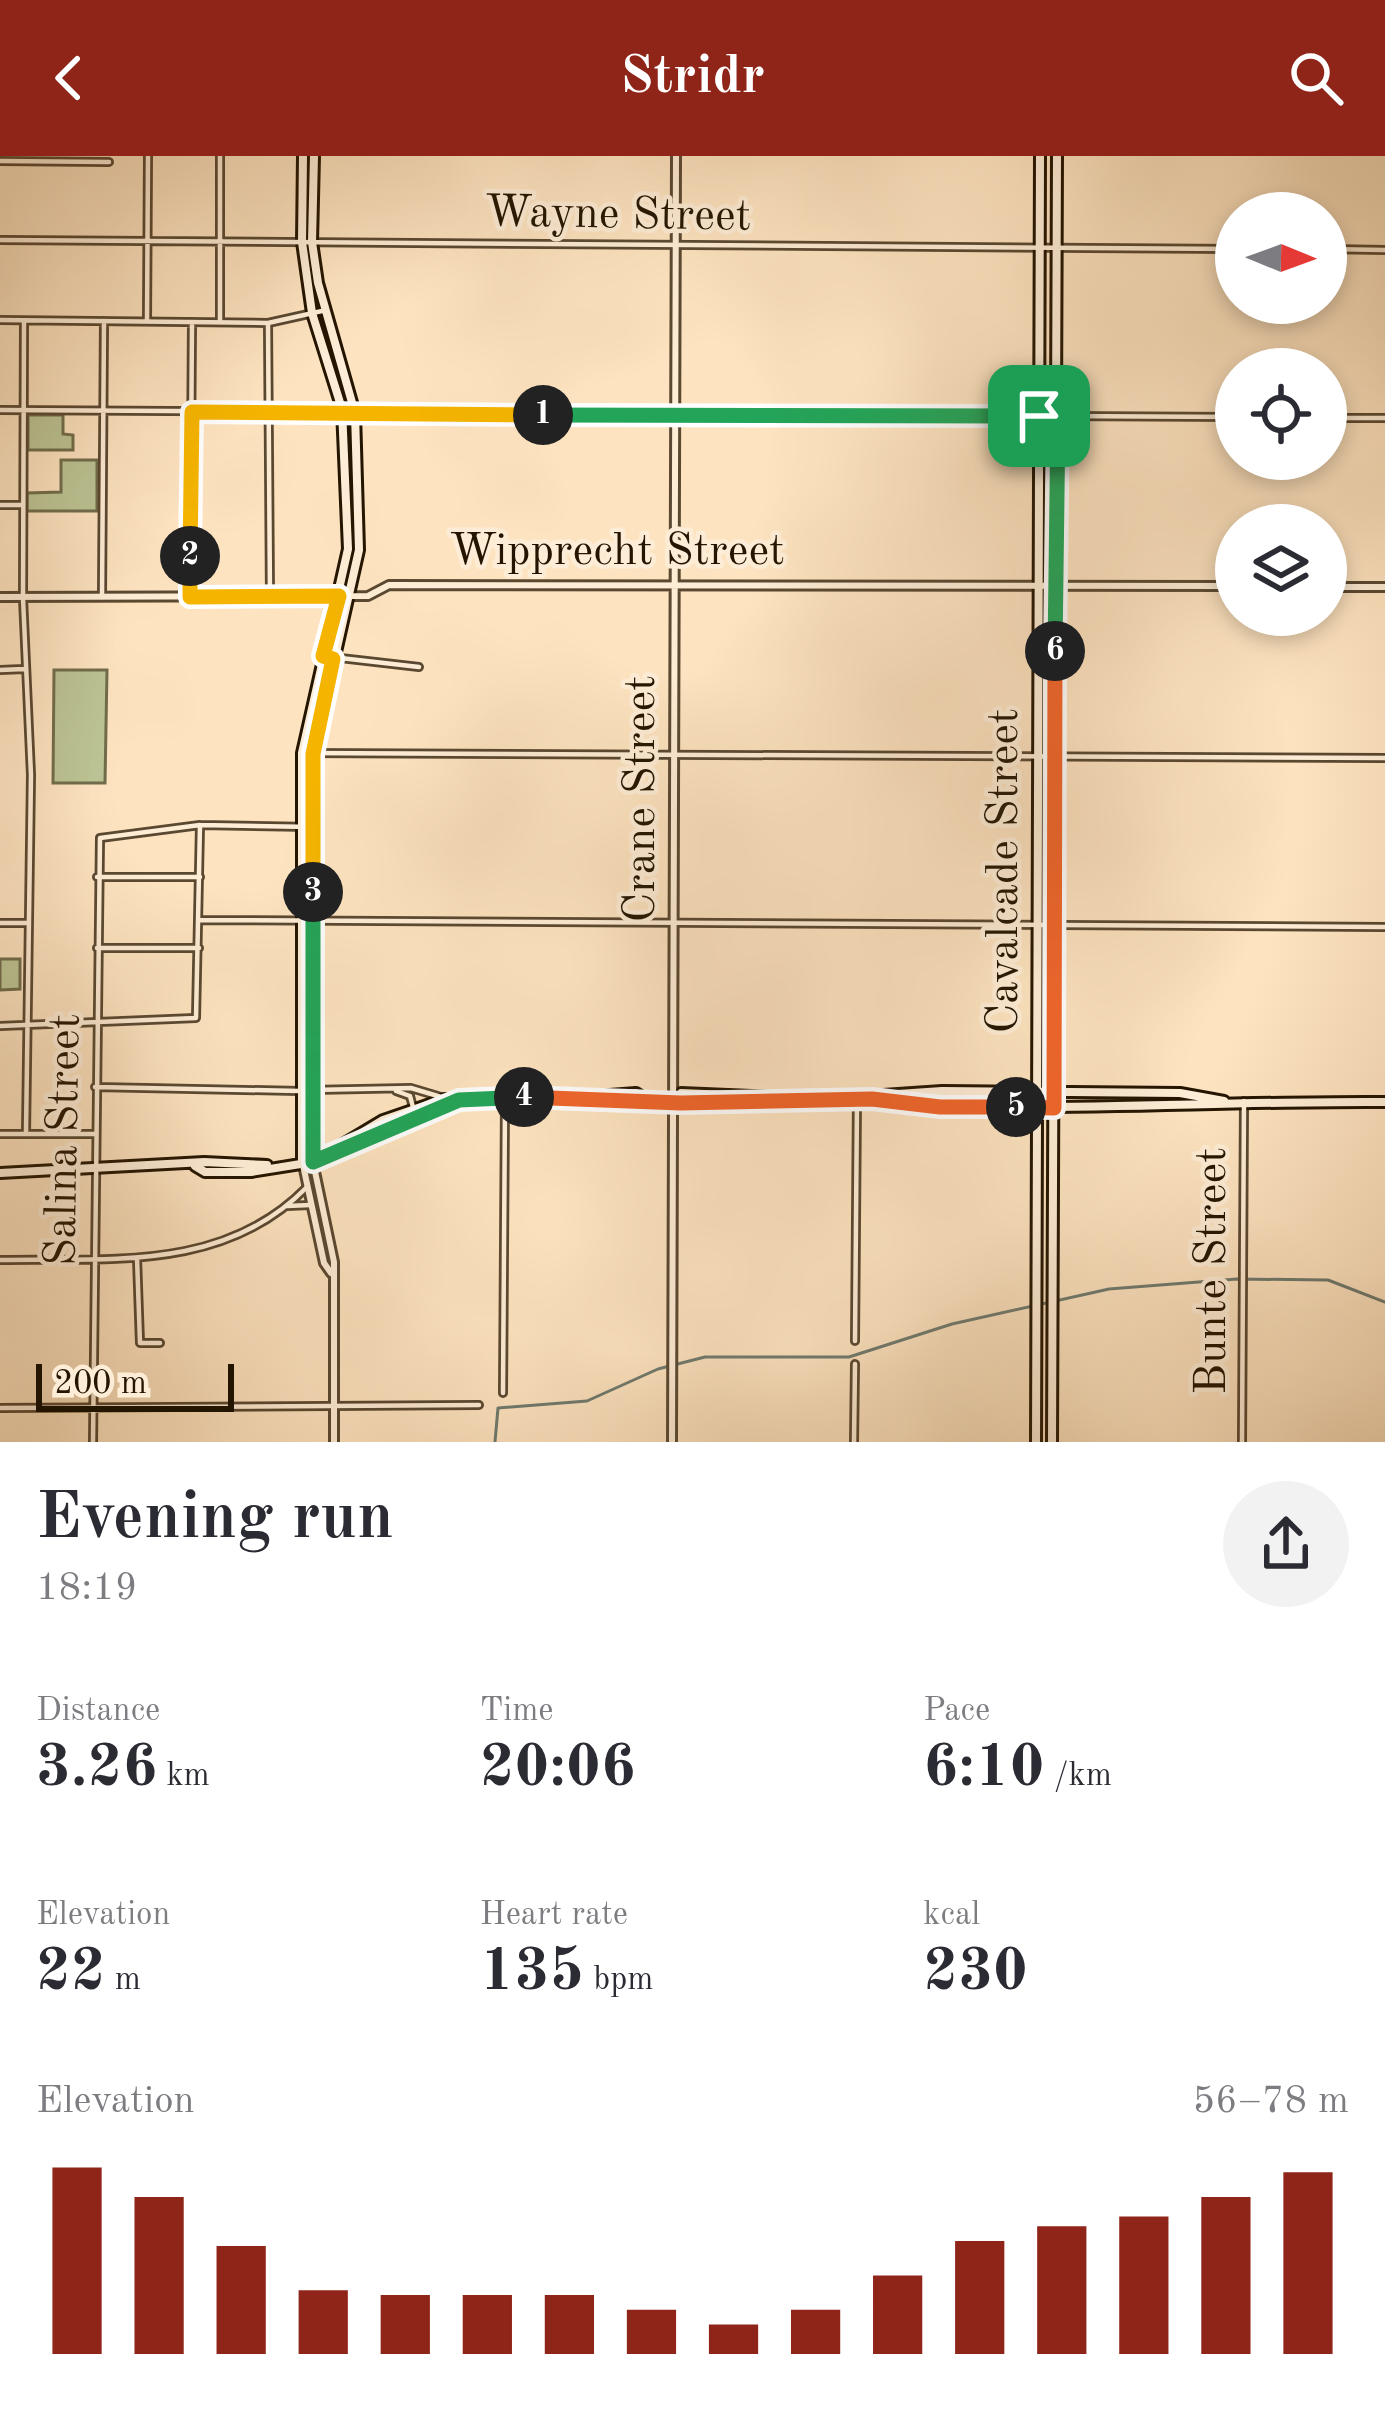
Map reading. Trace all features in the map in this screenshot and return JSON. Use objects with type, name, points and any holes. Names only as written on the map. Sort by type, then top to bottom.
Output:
[{"type":"main road","points":[[303,156],[312,313],[342,410],[348,549],[307,753],[308,1163]]},
{"type":"main road","points":[[314,156],[307,242],[355,412],[359,550],[353,596],[328,658]]},
{"type":"main road","name":"Cavalcade Street","points":[[1036,1442],[1040,156]]},
{"type":"main road","name":"Cavalcade Street","points":[[1052,1442],[1057,156]]},
{"type":"main road","points":[[1039,330],[1057,330]]},
{"type":"main road","points":[[1039,500],[1057,500]]},
{"type":"main road","points":[[1039,670],[1055,670]]},
{"type":"main road","points":[[1038,840],[1054,840]]},
{"type":"main road","points":[[940,1107],[942,1091]]},
{"type":"main road","points":[[0,1173],[93,1166],[308,1163],[356,1146],[444,1099],[636,1093],[645,1099],[770,1102],[942,1091],[1160,1093],[1224,1101]]},
{"type":"main road","points":[[1160,1093],[1160,1106]]},
{"type":"main road","points":[[872,1099],[940,1107],[1038,1108],[1224,1101],[1385,1102]]},
{"type":"main road","points":[[418,1111],[459,1100]]},
{"type":"main road","points":[[1038,1233],[1053,1233]]},
{"type":"main road","points":[[1037,1354],[1053,1354]]},
{"type":"street","points":[[147,321],[148,156]]},
{"type":"street","points":[[220,156],[220,321]]},
{"type":"street","name":"Crane Street","points":[[672,1442],[676,156]]},
{"type":"street","points":[[0,160],[109,162]]},
{"type":"street","name":"Wayne Street","points":[[0,240],[1215,249]]},
{"type":"street","points":[[1347,249],[1385,250]]},
{"type":"street","points":[[0,320],[268,323],[324,310]]},
{"type":"street","points":[[24,321],[26,1133]]},
{"type":"street","points":[[102,597],[104,321]]},
{"type":"street","points":[[190,597],[192,322]]},
{"type":"street","points":[[268,323],[270,598]]},
{"type":"street","points":[[0,410],[1215,417]]},
{"type":"street","points":[[1347,418],[1385,418]]},
{"type":"street","points":[[0,505],[23,505]]},
{"type":"street","name":"Wipprecht Street","points":[[0,597],[368,596],[389,585],[1215,586]]},
{"type":"street","points":[[1347,587],[1385,587]]},
{"type":"street","points":[[328,658],[419,668]]},
{"type":"street","points":[[0,670],[27,669]]},
{"type":"street","points":[[307,753],[1385,758]]},
{"type":"street","points":[[0,1026],[196,1018],[200,825],[307,827]]},
{"type":"street","name":"Salina Street","points":[[93,1442],[100,838],[200,825]]},
{"type":"street","points":[[97,877],[200,877]]},
{"type":"street","points":[[200,920],[1385,927]]},
{"type":"street","points":[[0,923],[28,923]]},
{"type":"street","points":[[97,948],[200,948]]},
{"type":"street","points":[[95,1088],[411,1088],[444,1099]]},
{"type":"street","points":[[411,1088],[418,1111]]},
{"type":"street","points":[[390,1090],[410,1096],[418,1111]]},
{"type":"street","points":[[503,1393],[505,1097]]},
{"type":"street","points":[[855,1341],[857,1099]]},
{"type":"street","name":"Bunte Street","points":[[1242,1442],[1244,1101]]},
{"type":"street","points":[[0,1134],[94,1134]]},
{"type":"street","points":[[308,1163],[306,1187],[323,1263],[333,1276]]},
{"type":"street","points":[[308,1163],[333,1276],[334,1442]]},
{"type":"street","points":[[0,1260],[137,1258],[227,1242],[287,1206],[306,1187]]},
{"type":"street","points":[[287,1206],[310,1204]]},
{"type":"street","points":[[137,1258],[140,1343],[160,1343]]},
{"type":"street","points":[[854,1364],[854,1442]]},
{"type":"street","points":[[0,1408],[479,1406]]},
{"type":"green space","points":[[28,415],[63,415],[63,434],[73,435],[73,450],[28,450]]},
{"type":"green space","points":[[61,460],[97,460],[97,511],[27,511],[27,493],[61,492]]},
{"type":"green space","points":[[54,670],[107,670],[105,783],[53,783]]},
{"type":"green space","points":[[0,959],[20,959],[20,989],[0,990]]},
{"type":"waterway","points":[[495,1442],[498,1408],[587,1401],[658,1369],[705,1357],[849,1357],[952,1324],[1109,1289],[1237,1279],[1328,1280],[1385,1302]]},
{"type":"route","points":[[192,412],[1039,416],[1058,416],[1054,1108],[940,1107],[872,1099],[681,1103],[480,1097],[422,1113],[313,1162],[313,754],[316,719],[333,659],[323,656],[339,596],[190,597],[192,412]]}]
